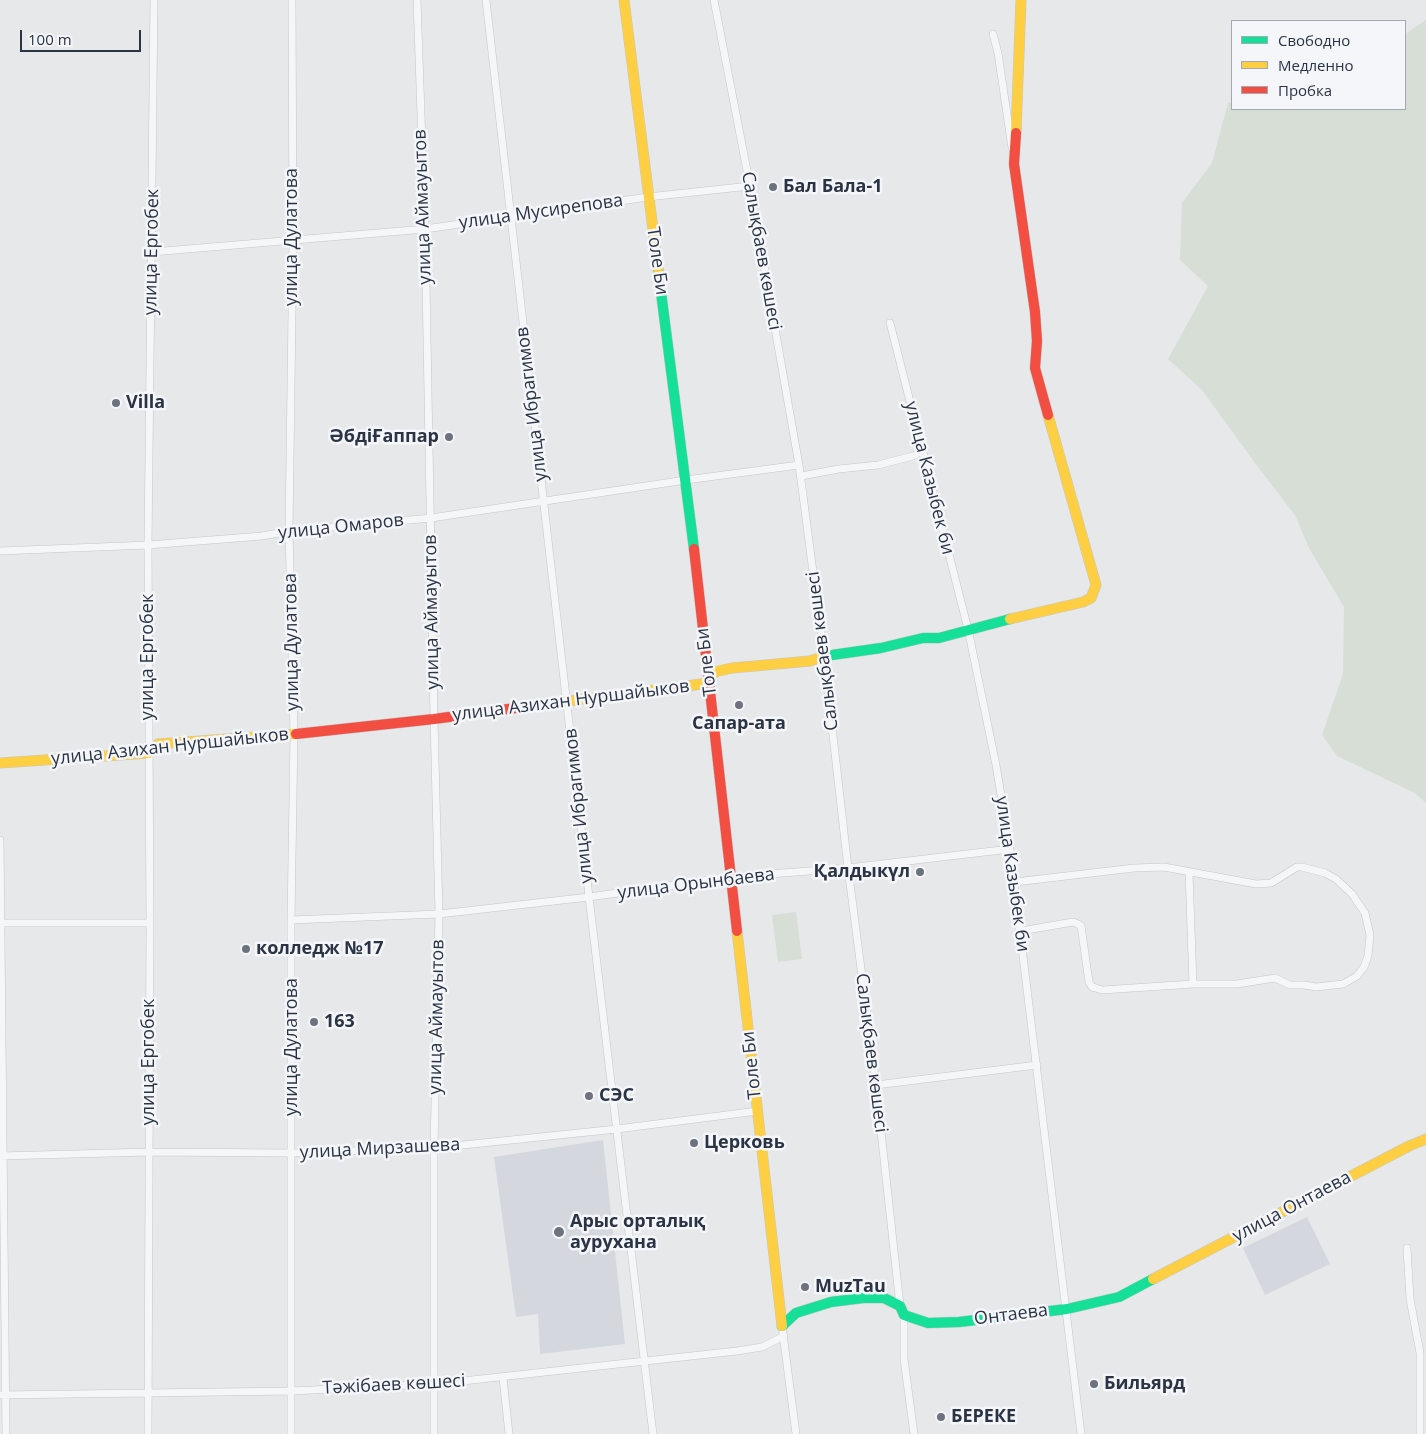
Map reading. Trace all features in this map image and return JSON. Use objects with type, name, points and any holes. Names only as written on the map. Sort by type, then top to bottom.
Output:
[{"type":"main road","name":"Толе Би","points":[[624,0],[686,480],[783,1331]]},
{"type":"main road","name":"улица Азихан Нуршайыков","points":[[0,763],[149,753],[158,744],[294,734],[709,683],[714,672],[732,668],[810,661],[824,656],[881,648],[923,638],[939,638],[1023,615],[1083,602],[1091,598],[1096,585],[1035,368],[1037,342],[1035,312],[1014,164],[1018,112],[1021,0]]},
{"type":"main road","name":"улица Онтаева","points":[[1119,1297],[1409,1146],[1426,1140]]},
{"type":"main road","name":"Онтаева","points":[[783,1331],[796,1313],[832,1302],[863,1298],[884,1298],[902,1310],[928,1323],[960,1322],[1067,1309],[1119,1297]]},
{"type":"street","name":"улица Ергобек","points":[[148,1434],[150,923],[148,545],[154,0]]},
{"type":"street","name":"улица Дулатова","points":[[292,0],[293,240],[290,531],[294,734],[291,920],[292,1434]]},
{"type":"street","name":"улица Аймауытов","points":[[416,0],[424,229],[439,914],[434,1148],[434,1434]]},
{"type":"street","name":"улица Ибрагимов","points":[[486,0],[653,1434]]},
{"type":"street","name":"Салықбаев көшесі","points":[[714,0],[750,186],[799,465],[876,1085],[902,1310],[904,1359],[914,1434]]},
{"type":"street","points":[[993,34],[998,53],[1014,164]]},
{"type":"street","name":"улица Мусирепова","points":[[152,252],[424,229],[648,197],[750,186]]},
{"type":"street","name":"улица Казыбек би","points":[[890,323],[968,629],[996,765],[1015,882],[1081,1434]]},
{"type":"street","points":[[800,476],[878,465],[913,456],[922,451]]},
{"type":"street","name":"улица Омаров","points":[[0,551],[148,545],[262,536],[290,531],[430,518],[799,465]]},
{"type":"street","points":[[0,840],[3,1395],[6,1434]]},
{"type":"street","name":"улица Орынбаева","points":[[291,920],[439,914],[732,877],[848,868],[1010,849]]},
{"type":"street","points":[[1015,882],[1134,868],[1164,867],[1256,884],[1271,883],[1297,867],[1302,867],[1325,873],[1347,889],[1365,913],[1370,935],[1368,956],[1364,967],[1357,976],[1343,984],[1316,987],[1290,985],[1275,978],[1237,984],[1193,984],[1102,990],[1092,987],[1089,982],[1081,926],[1073,922],[1021,931]]},
{"type":"street","points":[[1189,873],[1193,984]]},
{"type":"street","points":[[1,923],[150,923]]},
{"type":"street","points":[[876,1085],[1037,1065]]},
{"type":"street","name":"улица Мирзашева","points":[[2,1156],[434,1148],[618,1129],[758,1111]]},
{"type":"street","points":[[1408,1248],[1410,1299],[1423,1353],[1420,1434]]},
{"type":"street","points":[[783,1331],[796,1434]]},
{"type":"street","name":"Тәжібаев көшесі","points":[[3,1395],[292,1391],[435,1384],[503,1378],[762,1347],[783,1331]]},
{"type":"street","points":[[503,1378],[510,1434]]},
{"type":"shaded area","points":[[1426,20],[1426,803],[1415,793],[1337,756],[1322,735],[1343,674],[1344,607],[1309,548],[1295,515],[1202,390],[1168,359],[1208,286],[1180,260],[1182,203],[1212,163],[1228,103],[1231,102],[1231,110],[1406,110],[1406,33]]},
{"type":"shaded area","points":[[796,912],[802,959],[778,962],[772,915]]},
{"type":"shaded area","name":"Арыс орталық аурухана","points":[[603,1140],[625,1344],[540,1354],[538,1314],[516,1317],[494,1157]]},
{"type":"shaded area","points":[[1307,1217],[1330,1264],[1265,1295],[1243,1248]]},
{"type":"traffic: fast","points":[[658,269],[694,549]]},
{"type":"traffic: fast","points":[[825,656],[881,648],[923,638],[939,638],[1010,619]]},
{"type":"traffic: fast","points":[[782,1326],[796,1313],[831,1302],[863,1298],[884,1298],[900,1306],[904,1315],[928,1323],[959,1322],[1067,1309],[1119,1297],[1153,1279]]},
{"type":"traffic: slow","points":[[624,0],[658,269]]},
{"type":"traffic: slow","points":[[1016,133],[1021,0]]},
{"type":"traffic: slow","points":[[1010,619],[1083,602],[1091,598],[1096,585],[1048,415]]},
{"type":"traffic: slow","points":[[523,707],[709,683],[714,672],[732,668],[810,661],[825,656]]},
{"type":"traffic: slow","points":[[0,763],[149,753],[158,744],[296,734]]},
{"type":"traffic: slow","points":[[737,931],[782,1326]]},
{"type":"traffic: slow","points":[[1153,1279],[1409,1146],[1426,1139]]},
{"type":"traffic: jam","points":[[1016,133],[1014,164],[1035,312],[1037,341],[1035,368],[1048,415]]},
{"type":"traffic: jam","points":[[694,549],[737,931]]},
{"type":"traffic: jam","points":[[296,734],[523,707]]},
{"type":"place","name":"Бал Бала-1","points":[[773,187]]},
{"type":"place","name":"Villa","points":[[116,403]]},
{"type":"place","name":"ӘбдіҒаппар","points":[[449,437]]},
{"type":"place","name":"Сапар-ата","points":[[739,705]]},
{"type":"place","name":"Қалдыкүл","points":[[920,872]]},
{"type":"place","name":"колледж №17","points":[[246,949]]},
{"type":"place","name":"163","points":[[314,1022]]},
{"type":"place","name":"СЭС","points":[[589,1096]]},
{"type":"place","name":"Церковь","points":[[694,1143]]},
{"type":"place","name":"Арыс орталық аурухана","points":[[559,1232]]},
{"type":"place","name":"MuzTau","points":[[805,1287]]},
{"type":"place","name":"Бильярд","points":[[1094,1384]]},
{"type":"place","name":"БЕРЕКЕ","points":[[941,1417]]}]
